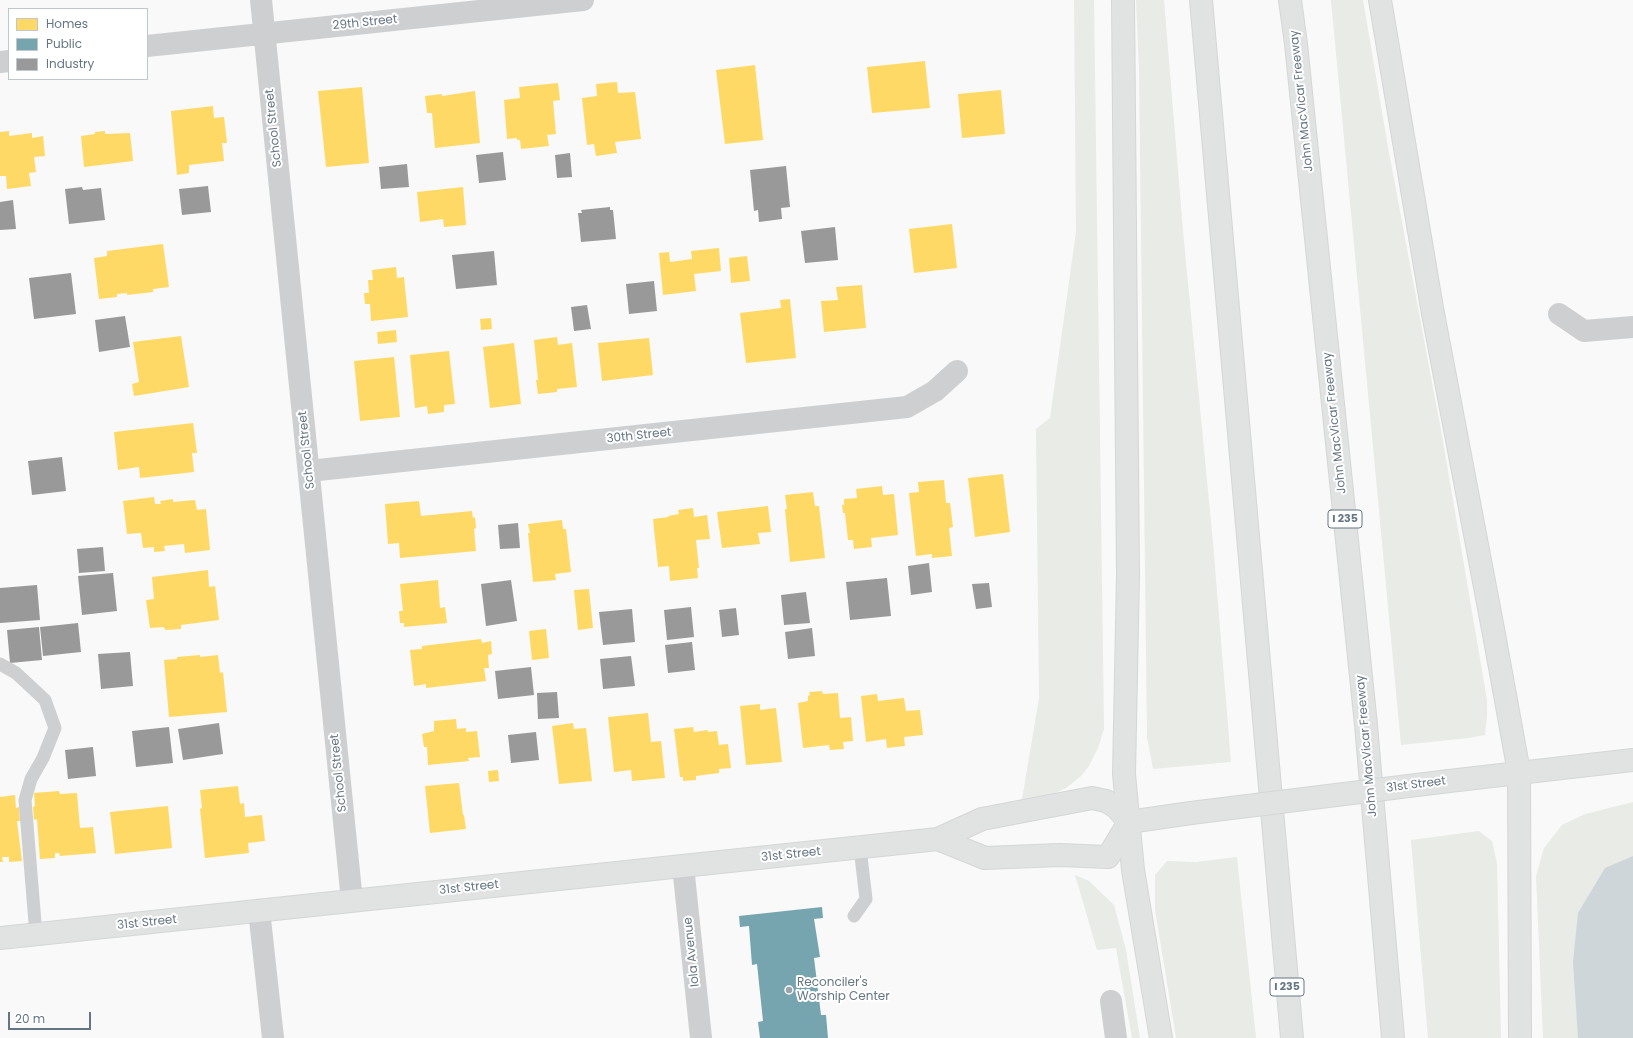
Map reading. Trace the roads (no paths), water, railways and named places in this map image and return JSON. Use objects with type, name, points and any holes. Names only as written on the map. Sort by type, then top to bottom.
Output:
[{"type":"main road","points":[[1122,0],[1128,574],[1124,774],[1133,870],[1161,1038]]},
{"type":"main road","name":"I 235","points":[[1201,0],[1292,1038]]},
{"type":"main road","name":"John MacVicar Freeway","points":[[1290,0],[1296,44],[1366,725],[1393,1038]]},
{"type":"main road","points":[[1380,0],[1432,308],[1492,621],[1519,772],[1520,1038]]},
{"type":"main road","name":"31st Street","points":[[1128,822],[1519,772],[1633,760]]},
{"type":"main road","name":"31st Street","points":[[0,938],[938,839],[982,819],[1092,798],[1106,801],[1116,807],[1128,822]]},
{"type":"main road","name":"31st Street","points":[[938,839],[985,858],[1060,855],[1108,856],[1128,822]]},
{"type":"street","name":"School Street","points":[[261,0],[352,901]]},
{"type":"street","name":"29th Street","points":[[148,46],[583,0]]},
{"type":"street","points":[[1559,314],[1584,331],[1633,327]]},
{"type":"street","name":"30th Street","points":[[309,471],[908,408],[935,391],[957,371]]},
{"type":"street","name":"Iola Avenue","points":[[683,866],[701,1038]]},
{"type":"street","points":[[260,910],[273,1038]]},
{"type":"street","points":[[1111,1001],[1116,1038]]},
{"type":"lane","points":[[0,664],[16,673],[45,700],[55,728],[43,758],[31,779],[25,800],[36,935]]},
{"type":"lane","points":[[854,916],[866,899],[860,848]]},
{"type":"place","name":"Reconciler's Worship Center","points":[[789,990]]}]
